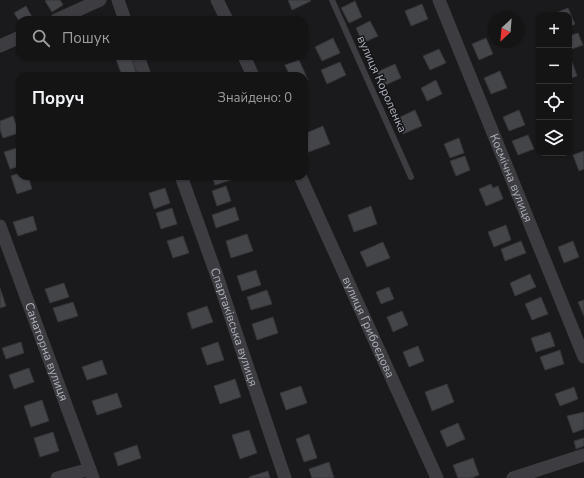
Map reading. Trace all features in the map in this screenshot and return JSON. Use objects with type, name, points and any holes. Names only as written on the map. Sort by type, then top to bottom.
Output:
[{"type":"street","points":[[65,16],[100,0]]},
{"type":"street","points":[[118,0],[124,16]]},
{"type":"street","points":[[217,0],[225,16]]},
{"type":"street","name":"Космічна вулиця","points":[[439,0],[584,357]]},
{"type":"street","points":[[0,46],[16,39]]},
{"type":"street","points":[[139,60],[144,72]]},
{"type":"street","points":[[246,60],[251,72]]},
{"type":"street","name":"Спартаківська вулиця","points":[[182,180],[218,279],[285,478]]},
{"type":"street","name":"вулиця Грибоєдова","points":[[302,180],[436,478]]},
{"type":"street","name":"Санаторна вулиця","points":[[0,226],[91,474]]},
{"type":"street","points":[[513,478],[584,455]]},
{"type":"street","points":[[57,478],[91,474]]},
{"type":"lane","name":"вулиця Короленка","points":[[332,0],[411,177]]},
{"type":"building","points":[[60,0],[63,5],[52,12],[45,1]]},
{"type":"building","points":[[288,0],[310,0],[311,1],[292,10]]},
{"type":"building","points":[[355,1],[362,17],[349,23],[341,8]]},
{"type":"building","points":[[422,4],[428,19],[411,26],[405,11]]},
{"type":"building","points":[[26,6],[31,16],[16,16],[14,13]]},
{"type":"building","points":[[568,8],[570,12],[558,12]]},
{"type":"building","points":[[572,17],[575,24],[572,26]]},
{"type":"building","points":[[370,21],[378,36],[363,43],[356,28]]},
{"type":"building","points":[[578,33],[583,45],[572,49],[572,35]]},
{"type":"building","points":[[333,38],[340,53],[322,61],[315,47]]},
{"type":"building","points":[[486,38],[488,48],[490,48],[493,54],[479,60],[472,44]]},
{"type":"building","points":[[439,49],[446,63],[430,70],[423,56]]},
{"type":"building","points":[[116,60],[132,60],[136,72],[121,72]]},
{"type":"building","points":[[299,60],[304,72],[288,72],[285,65]]},
{"type":"building","points":[[340,62],[346,75],[327,84],[321,70]]},
{"type":"building","points":[[572,62],[577,76],[572,78]]},
{"type":"building","points":[[395,64],[401,78],[383,86],[377,72]]},
{"type":"building","points":[[500,71],[507,88],[491,94],[484,78]]},
{"type":"building","points":[[436,80],[442,94],[427,101],[421,88]]},
{"type":"building","points":[[415,110],[422,126],[403,134],[396,119]]},
{"type":"building","points":[[519,110],[525,125],[509,131],[503,117]]},
{"type":"building","points":[[13,116],[16,124],[16,134],[3,138],[0,130],[0,121]]},
{"type":"building","points":[[323,126],[330,144],[308,152],[308,132]]},
{"type":"building","points":[[528,135],[534,149],[518,155],[512,141]]},
{"type":"building","points":[[459,138],[464,153],[450,158],[444,144]]},
{"type":"building","points":[[16,148],[16,167],[10,169],[4,152]]},
{"type":"building","points":[[584,151],[584,169],[579,171],[573,155]]},
{"type":"building","points":[[465,156],[470,170],[456,176],[450,161]]},
{"type":"building","points":[[16,174],[16,180],[29,180],[32,189],[17,194],[11,176]]},
{"type":"building","points":[[213,180],[231,180],[215,185]]},
{"type":"building","points":[[491,184],[493,188],[498,186],[503,199],[486,206],[479,189]]},
{"type":"building","points":[[226,186],[231,201],[217,206],[212,191]]},
{"type":"building","points":[[165,188],[170,203],[154,209],[149,193]]},
{"type":"building","points":[[371,206],[377,224],[354,232],[348,215]]},
{"type":"building","points":[[235,207],[239,220],[216,228],[212,215]]},
{"type":"building","points":[[172,208],[177,224],[161,229],[156,213]]},
{"type":"building","points":[[33,216],[37,230],[18,236],[13,222]]},
{"type":"building","points":[[506,225],[511,240],[494,247],[488,232]]},
{"type":"building","points":[[247,234],[253,251],[231,258],[226,241]]},
{"type":"building","points":[[183,236],[189,253],[173,258],[167,241]]},
{"type":"building","points":[[521,241],[526,253],[505,261],[501,249]]},
{"type":"building","points":[[573,241],[579,257],[564,263],[558,247]]},
{"type":"building","points":[[383,242],[390,258],[367,267],[360,252]]},
{"type":"building","points":[[256,270],[261,285],[242,291],[237,276]]},
{"type":"building","points":[[530,274],[536,287],[515,296],[510,283]]},
{"type":"building","points":[[64,283],[69,297],[50,303],[45,289]]},
{"type":"building","points":[[389,287],[394,299],[381,304],[376,292]]},
{"type":"building","points":[[0,288],[6,306],[0,308]]},
{"type":"building","points":[[267,290],[272,304],[251,310],[247,297]]},
{"type":"building","points":[[541,297],[548,314],[532,320],[525,304]]},
{"type":"building","points":[[584,300],[584,316],[578,302]]},
{"type":"building","points":[[73,302],[78,316],[58,322],[53,308]]},
{"type":"building","points":[[207,306],[213,322],[192,329],[187,313]]},
{"type":"building","points":[[402,311],[408,325],[393,332],[387,317]]},
{"type":"building","points":[[273,317],[278,333],[257,340],[252,324]]},
{"type":"building","points":[[550,332],[555,346],[536,352],[531,338]]},
{"type":"building","points":[[21,342],[24,353],[6,359],[2,348]]},
{"type":"building","points":[[218,342],[224,360],[207,365],[201,348]]},
{"type":"building","points":[[418,346],[424,361],[409,367],[403,352]]},
{"type":"building","points":[[560,350],[564,364],[545,370],[540,357]]},
{"type":"building","points":[[102,360],[107,374],[87,380],[82,367]]},
{"type":"building","points":[[29,368],[34,382],[14,389],[9,375]]},
{"type":"building","points":[[235,379],[241,397],[220,404],[214,386]]},
{"type":"building","points":[[447,384],[454,402],[432,411],[425,392]]},
{"type":"building","points":[[301,386],[307,403],[286,410],[280,393]]},
{"type":"building","points":[[574,387],[578,399],[560,406],[555,394]]},
{"type":"building","points":[[117,393],[122,407],[97,415],[92,401]]},
{"type":"building","points":[[42,400],[49,421],[31,427],[24,406]]},
{"type":"building","points":[[584,412],[584,429],[573,433],[567,416]]},
{"type":"building","points":[[458,423],[465,439],[447,447],[440,431]]},
{"type":"building","points":[[249,430],[257,453],[240,459],[232,435]]},
{"type":"building","points":[[53,432],[59,451],[40,457],[34,438]]},
{"type":"building","points":[[309,434],[317,458],[304,462],[296,439]]},
{"type":"building","points":[[584,438],[584,446],[576,449],[574,441]]},
{"type":"building","points":[[137,445],[141,458],[118,466],[114,453]]},
{"type":"building","points":[[473,458],[479,475],[471,478],[458,478],[453,465]]},
{"type":"building","points":[[329,462],[334,478],[312,478],[309,469]]},
{"type":"building","points":[[268,471],[270,478],[249,478],[249,477]]}]
